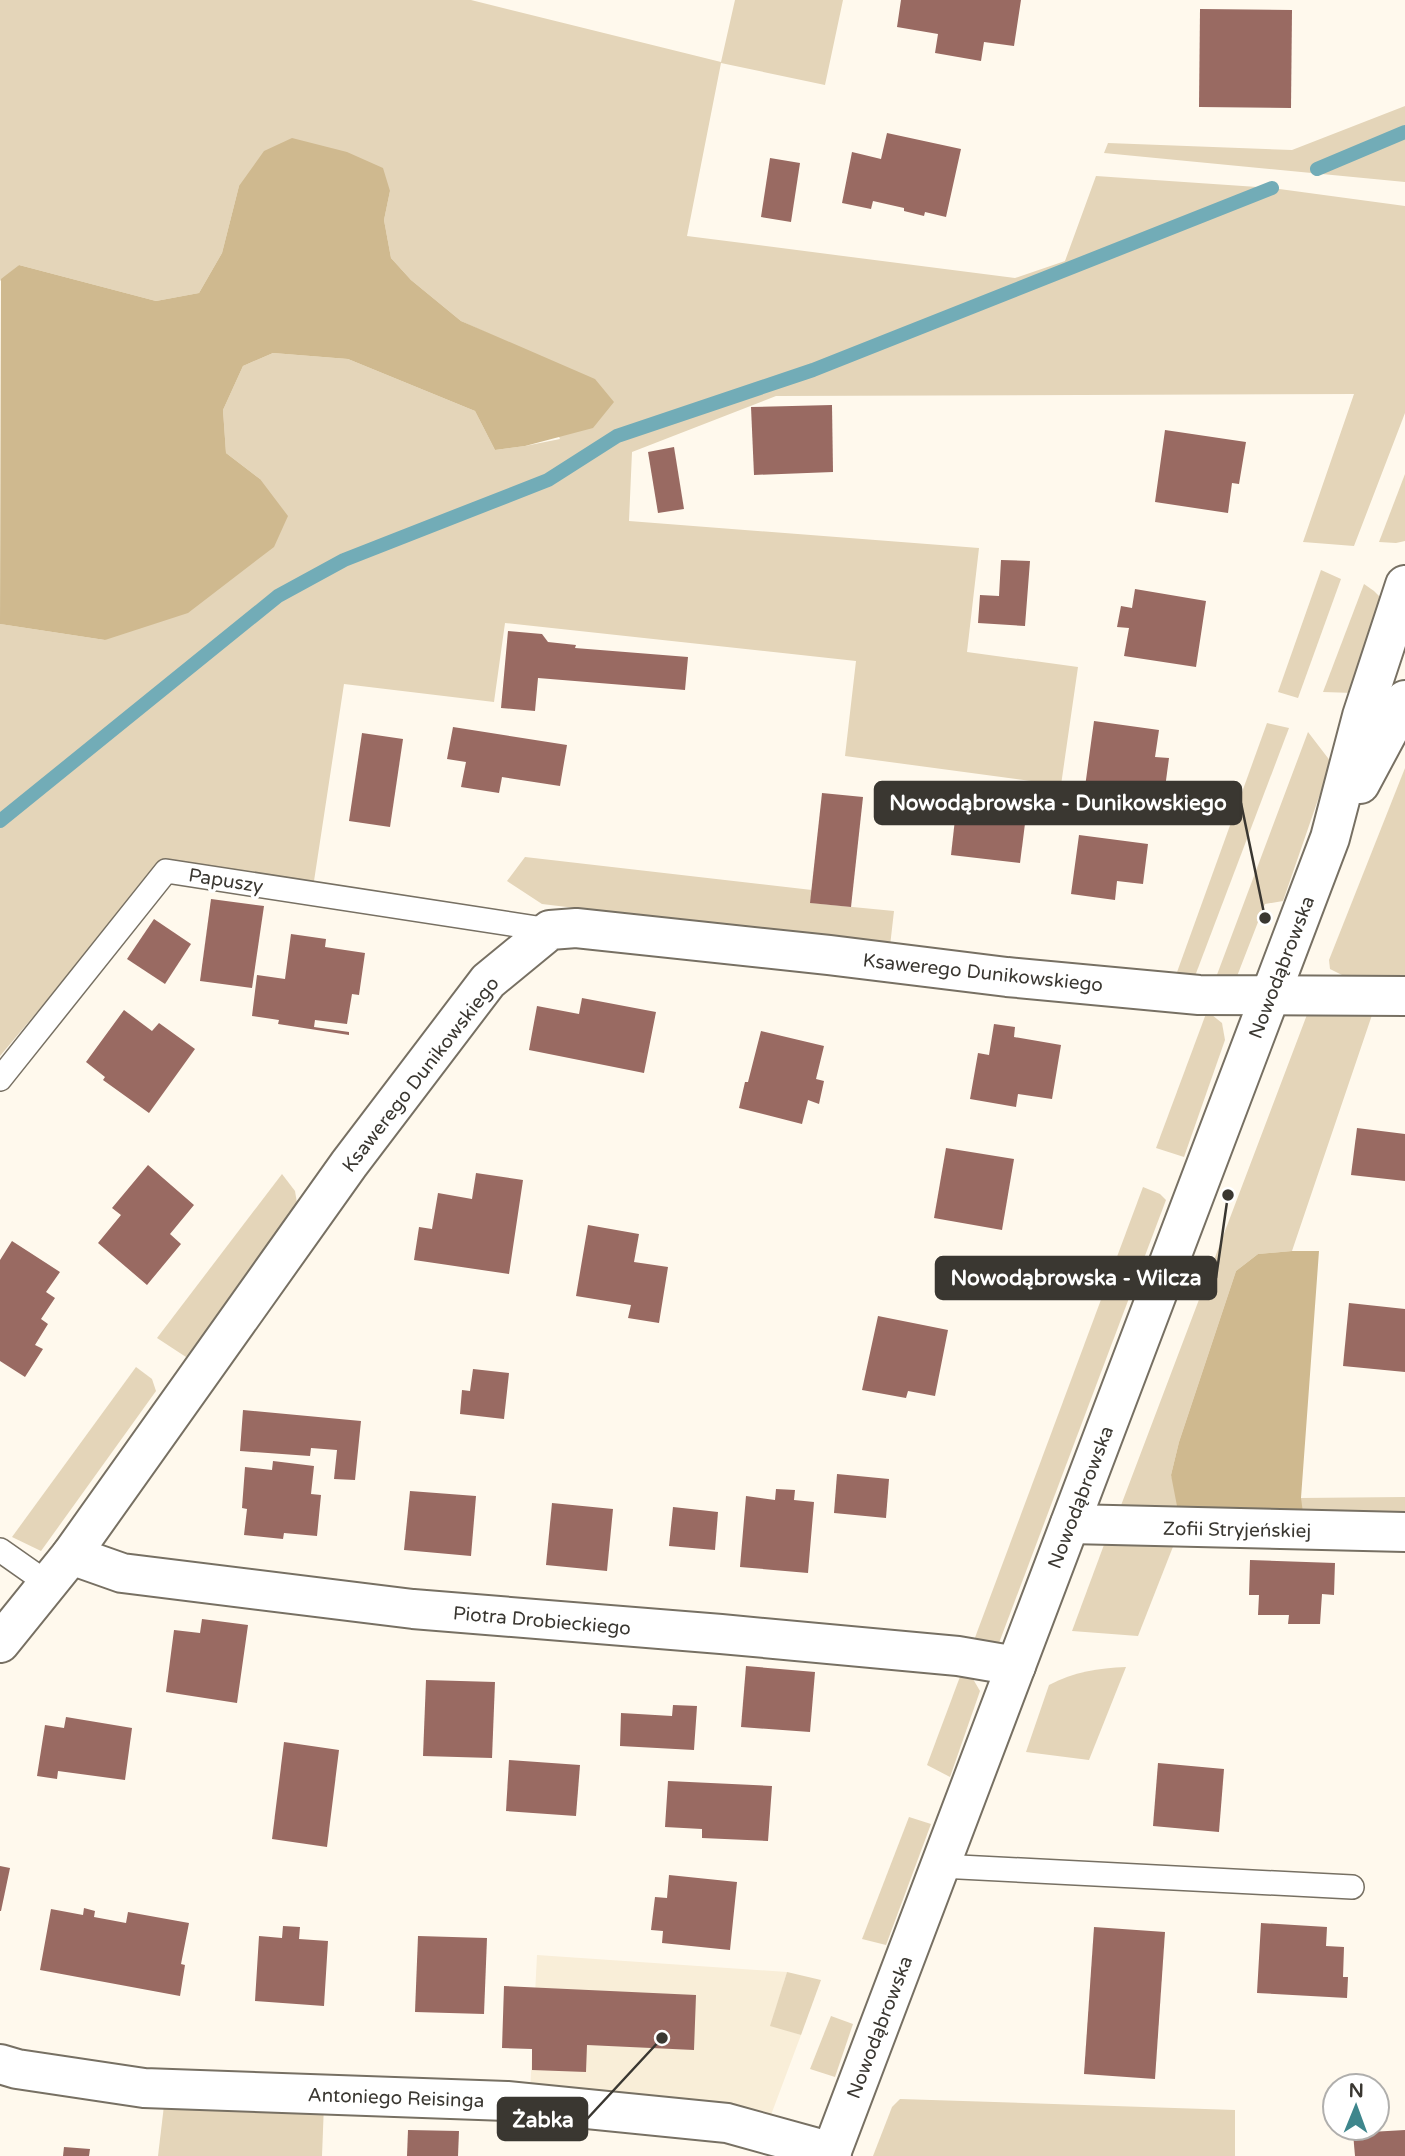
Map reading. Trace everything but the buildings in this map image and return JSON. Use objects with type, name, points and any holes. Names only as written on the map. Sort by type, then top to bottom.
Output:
[{"type":"street","name":"Nowodąbrowska","points":[[831,2154],[1330,838],[1362,716],[1405,585]]},
{"type":"street","name":"Nowodąbrowska","points":[[1330,838],[1405,700]]},
{"type":"street","name":"Ksawerego Dunikowskiego","points":[[0,1643],[71,1555],[349,1164],[488,981],[550,930],[576,928],[830,954],[1006,978],[1199,995],[1405,996]]},
{"type":"street","name":"Zofii Stryjeńskiej","points":[[1070,1524],[1405,1532]]},
{"type":"street","name":"Piotra Drobieckiego","points":[[71,1555],[122,1573],[413,1609],[958,1656],[1016,1667]]},
{"type":"street","name":"Antoniego Reisinga","points":[[0,2064],[17,2069],[144,2088],[507,2102],[727,2123],[831,2154]]},
{"type":"lane","name":"Papuszy","points":[[0,1079],[166,871],[550,930]]},
{"type":"lane","points":[[0,1550],[47,1583]]},
{"type":"lane","points":[[940,1866],[1352,1887]]},
{"type":"shaded area","points":[[0,0],[471,0],[721,62],[735,0],[843,0],[825,85],[721,63],[687,236],[1015,278],[1065,261],[1096,176],[1272,188],[1405,206],[1405,413],[1354,546],[1303,542],[1354,394],[776,396],[632,452],[629,521],[979,548],[967,652],[1078,667],[1061,785],[845,756],[856,661],[505,623],[494,702],[344,684],[314,881],[163,862],[0,1056],[0,624],[105,640],[260,479],[226,453],[223,410],[243,366],[273,353],[348,359],[475,411],[495,450],[560,439],[520,348],[461,321],[411,280],[391,258],[384,220],[390,191],[239,186],[222,253],[199,293],[156,301],[19,265],[0,281]]},
{"type":"shaded area","points":[[1405,106],[1405,182],[1104,153],[1108,143],[1292,150]]},
{"type":"shaded area","points":[[292,138],[347,152],[383,168],[390,191],[384,220],[391,258],[411,280],[461,321],[595,379],[614,402],[593,428],[525,446],[495,450],[475,411],[348,359],[273,353],[243,366],[223,410],[226,453],[260,479],[288,516],[274,547],[188,613],[105,640],[0,624],[1,279],[19,265],[156,301],[199,293],[222,253],[239,186],[264,151]]},
{"type":"shaded area","points":[[1405,474],[1405,541],[1379,542]]},
{"type":"shaded area","points":[[1321,570],[1341,579],[1298,698],[1278,692]]},
{"type":"shaded area","points":[[1364,584],[1384,601],[1354,693],[1323,692]]},
{"type":"shaded area","points":[[1267,723],[1289,728],[1195,976],[1176,975]]},
{"type":"shaded area","points":[[1308,732],[1331,762],[1283,901],[1265,904],[1234,984],[1215,980]]},
{"type":"shaded area","points":[[1405,768],[1405,977],[1346,977],[1330,969],[1329,960]]},
{"type":"shaded area","points":[[525,857],[812,890],[811,903],[894,911],[890,946],[542,904],[507,881]]},
{"type":"shaded area","points":[[1207,1011],[1222,1023],[1225,1040],[1184,1157],[1156,1148]]},
{"type":"shaded area","points":[[1308,1012],[1372,1015],[1292,1251],[1258,1254],[1236,1271],[1179,1442],[1171,1475],[1187,1520],[1120,1508]]},
{"type":"shaded area","points":[[282,1174],[295,1191],[298,1209],[186,1357],[157,1338]]},
{"type":"shaded area","points":[[1143,1187],[1160,1194],[1166,1200],[999,1643],[973,1643]]},
{"type":"shaded area","points":[[1319,1251],[1301,1498],[1304,1520],[1187,1520],[1177,1506],[1171,1475],[1179,1442],[1236,1271],[1258,1254]]},
{"type":"shaded area","points":[[136,1367],[152,1379],[156,1391],[41,1551],[12,1537]]},
{"type":"shaded area","points":[[1405,1497],[1405,1522],[1304,1520],[1300,1498]]},
{"type":"shaded area","points":[[1108,1534],[1176,1539],[1138,1636],[1072,1631]]},
{"type":"shaded area","points":[[1126,1667],[1089,1760],[1026,1752],[1049,1685],[1086,1672]]},
{"type":"shaded area","points":[[961,1674],[973,1679],[980,1691],[950,1777],[927,1765]]},
{"type":"shaded area","points":[[909,1817],[931,1824],[886,1945],[862,1939]]},
{"type":"shaded area","points":[[537,1955],[787,1972],[771,2025],[801,2035],[771,2115],[530,2093]]},
{"type":"shaded area","points":[[787,1972],[821,1980],[801,2035],[770,2026]]},
{"type":"shaded area","points":[[831,2016],[853,2024],[835,2077],[810,2069]]},
{"type":"shaded area","points":[[165,2097],[324,2104],[322,2156],[158,2156]]},
{"type":"shaded area","points":[[900,2099],[1235,2110],[1235,2156],[873,2156],[892,2107]]},
{"type":"waterway","points":[[1317,169],[1405,132]]},
{"type":"waterway","points":[[0,821],[278,596],[344,560],[548,480],[617,436],[813,370],[1272,188]]},
{"type":"place","name":"Nowodąbrowska - Dunikowskiego","points":[[1265,918]]},
{"type":"place","name":"Nowodąbrowska - Wilcza","points":[[1228,1195]]},
{"type":"place","name":"Żabka","points":[[662,2038]]}]
